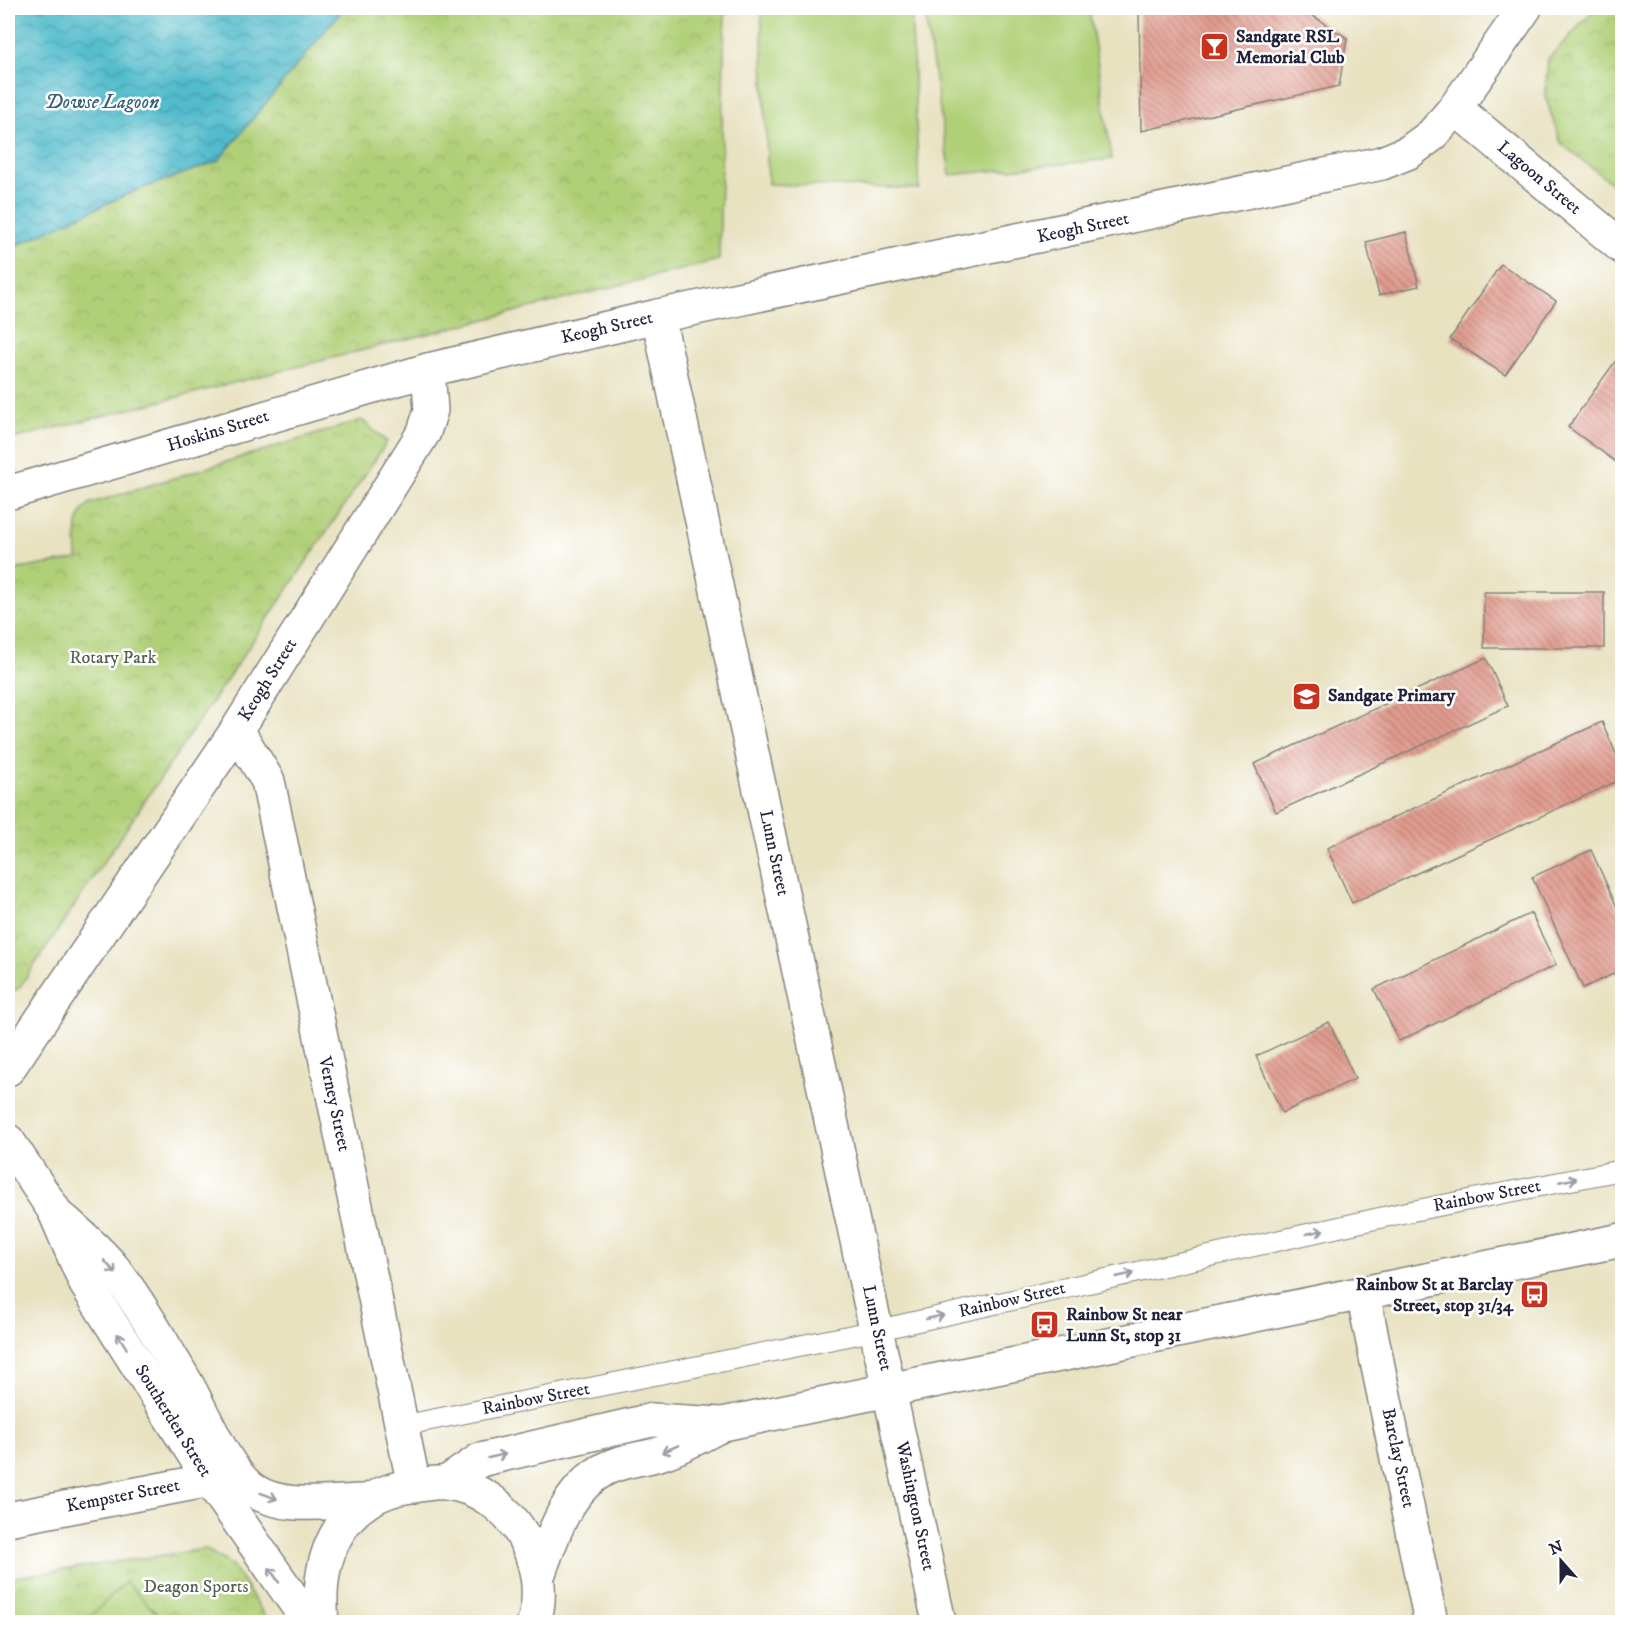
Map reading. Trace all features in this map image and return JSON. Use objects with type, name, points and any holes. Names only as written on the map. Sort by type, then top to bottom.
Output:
[{"type":"street","name":"Keogh Street","points":[[8,1069],[237,730],[424,432],[431,410],[428,370],[658,316],[1382,163],[1410,152],[1432,135],[1455,108],[1525,8]]},
{"type":"street","name":"Lagoon Street","points":[[1455,108],[1623,247]]},
{"type":"street","name":"Lunn Street","points":[[658,316],[891,1390]]},
{"type":"street","name":"Hoskins Street","points":[[8,493],[428,370]]},
{"type":"street","name":"Verney Street","points":[[237,730],[268,781],[414,1486]]},
{"type":"street","name":"Southerden Street","points":[[8,1141],[54,1210],[113,1268],[186,1383],[224,1477],[309,1623]]},
{"type":"street","points":[[539,1573],[552,1536],[569,1503],[586,1484],[606,1468],[625,1461],[664,1453],[723,1425],[1623,1240]]},
{"type":"street","name":"Barclay Street","points":[[1364,1294],[1431,1623]]},
{"type":"street","name":"Washington Street","points":[[891,1390],[939,1623]]},
{"type":"street","points":[[446,1483],[480,1460],[652,1420],[723,1425]]},
{"type":"street","name":"Southerden Street","points":[[224,1477],[272,1499],[296,1503],[365,1501]]},
{"type":"street","name":"Kempster Street","points":[[8,1519],[224,1477]]},
{"type":"street","points":[[322,1623],[321,1574],[330,1548],[345,1522],[365,1501],[392,1488],[446,1483],[479,1494],[507,1513],[527,1541],[539,1573],[540,1604],[534,1623]]},
{"type":"lane","name":"Rainbow Street","points":[[400,1426],[878,1330],[1411,1211],[1623,1170]]},
{"type":"green space","points":[[344,8],[725,8],[719,260],[8,440],[8,249],[132,192],[218,161]]},
{"type":"green space","points":[[761,8],[911,8],[919,189],[768,184]]},
{"type":"green space","points":[[924,8],[1089,8],[1112,159],[950,175]]},
{"type":"green space","points":[[1596,8],[1622,8],[1622,192],[1561,143],[1545,96],[1548,59]]},
{"type":"green space","name":"Rotary Park","points":[[362,420],[387,442],[19,988],[8,994],[8,571],[77,559],[78,522],[89,504]]},
{"type":"green space","name":"Deagon Sports","points":[[205,1549],[232,1565],[269,1622],[8,1622],[8,1578]]},
{"type":"green space","points":[[126,1582],[165,1622],[84,1622]]},
{"type":"water","name":"Dowse Lagoon","points":[[8,8],[344,8],[218,161],[132,192],[8,249]]},
{"type":"building","points":[[1139,8],[1301,8],[1347,38],[1339,86],[1141,131]]},
{"type":"building","points":[[1406,232],[1419,286],[1379,295],[1366,242]]},
{"type":"building","points":[[1501,264],[1556,301],[1505,375],[1450,339]]},
{"type":"building","points":[[1622,352],[1622,452],[1616,462],[1568,427]]},
{"type":"building","points":[[1484,592],[1604,592],[1604,648],[1484,648]]},
{"type":"building","points":[[1486,658],[1508,706],[1276,812],[1254,764]]},
{"type":"building","points":[[1602,722],[1622,767],[1622,779],[1352,903],[1327,848]]},
{"type":"building","points":[[1591,850],[1622,918],[1622,970],[1583,988],[1532,877]]},
{"type":"building","points":[[1531,913],[1556,965],[1399,1041],[1374,989]]},
{"type":"building","points":[[1329,1022],[1355,1079],[1282,1113],[1256,1056]]},
{"type":"place","name":"Sandgate RSL Memorial Club","points":[[1215,47]]},
{"type":"place","name":"Sandgate Primary","points":[[1307,696]]},
{"type":"place","name":"Rainbow St at Barclay Street, stop 31/34","points":[[1534,1295]]},
{"type":"place","name":"Rainbow St near Lunn St, stop 31","points":[[1045,1325]]}]
